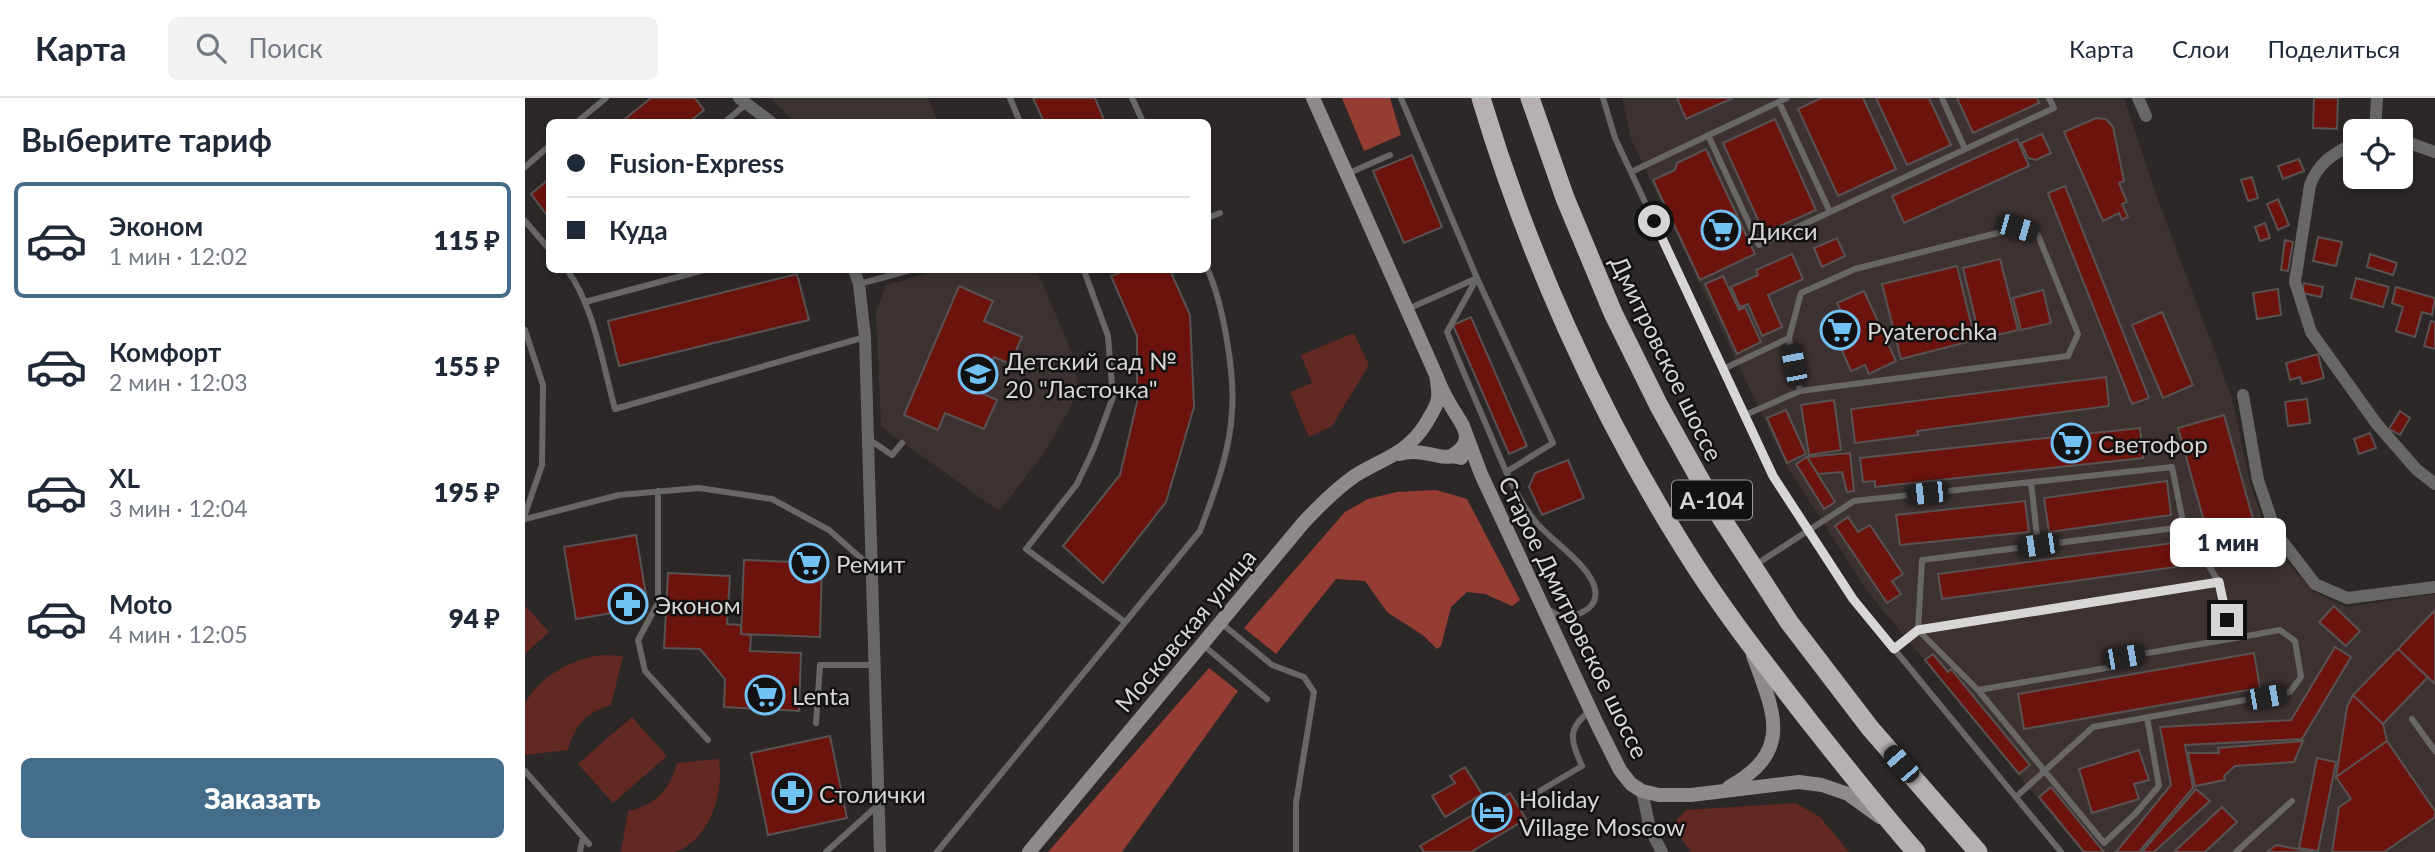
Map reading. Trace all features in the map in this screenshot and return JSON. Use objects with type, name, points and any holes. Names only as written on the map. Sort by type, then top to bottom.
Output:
[{"type":"highway","name":"А-104","points":[[1481,98],[1523,221],[1569,332],[1619,433],[1682,545],[1748,643],[1916,852]]},
{"type":"highway","name":"Дмитровское шоссе","points":[[1530,98],[1565,198],[1613,313],[1659,406],[1722,519],[1789,622],[1870,729],[1978,852]]},
{"type":"main road","name":"Старое Дмитровское шоссе","points":[[1313,98],[1436,375],[1462,422],[1481,474],[1590,711],[1621,770],[1632,784],[1642,791]]},
{"type":"main road","name":"Старое Дмитровское шоссе","points":[[1434,454],[1428,451],[1422,439],[1428,421],[1437,407],[1439,393],[1436,375]]},
{"type":"main road","points":[[1428,421],[1444,413],[1457,417]]},
{"type":"main road","name":"Московская улица","points":[[1394,456],[1417,438],[1428,421]]},
{"type":"main road","points":[[1434,454],[1440,457],[1453,455],[1463,446],[1466,434]]},
{"type":"main road","name":"Московская улица","points":[[1029,852],[1298,529],[1331,495],[1356,475],[1394,456],[1409,451],[1434,454]]},
{"type":"main road","name":"Старое Дмитровское шоссе","points":[[1453,455],[1470,463],[1481,474]]},
{"type":"main road","name":"А-104","points":[[1721,791],[1758,767],[1769,752],[1774,737],[1768,697],[1748,643]]},
{"type":"main road","name":"А-104","points":[[1642,791],[1660,795],[1691,795],[1798,782],[1822,785],[1848,794],[1897,831]]},
{"type":"street","points":[[2138,98],[2146,116]]},
{"type":"street","points":[[2376,119],[2377,98]]},
{"type":"street","points":[[742,101],[767,119]]},
{"type":"street","points":[[2413,144],[2435,152]]},
{"type":"street","points":[[2343,149],[2325,160],[2315,171],[2310,185],[2295,282],[2311,332],[2377,423],[2416,469],[2435,484]]},
{"type":"street","points":[[855,273],[859,284],[865,337],[880,852]]},
{"type":"street","points":[[2243,396],[2258,480],[2276,533],[2315,584],[2347,598],[2435,587]]},
{"type":"street","name":"Старое Дмитровское шоссе","points":[[1642,791],[1650,829],[1662,852]]},
{"type":"lane","points":[[580,119],[605,98]]},
{"type":"lane","points":[[1010,98],[1019,119]]},
{"type":"lane","points":[[1132,98],[1142,119]]},
{"type":"lane","points":[[1401,98],[1477,278],[1553,443],[1506,472]]},
{"type":"lane","points":[[1602,98],[1630,172],[1773,476],[1853,599],[2061,852]]},
{"type":"lane","points":[[1630,172],[1787,98]]},
{"type":"lane","points":[[1942,98],[1965,149]]},
{"type":"lane","points":[[1708,135],[1759,245],[2054,108],[2049,98]]},
{"type":"lane","points":[[727,119],[742,101]]},
{"type":"lane","points":[[1779,102],[1830,212]]},
{"type":"lane","points":[[525,167],[546,149]]},
{"type":"lane","points":[[1347,174],[1390,155]]},
{"type":"lane","points":[[1211,216],[1220,213]]},
{"type":"lane","points":[[525,221],[546,246]]},
{"type":"lane","points":[[1745,415],[1800,391],[2068,356],[2078,334],[2038,234],[2017,228],[1855,269],[1801,293],[1789,338],[1800,391]]},
{"type":"lane","points":[[569,273],[585,302],[615,409],[865,337]]},
{"type":"lane","points":[[585,302],[692,273]]},
{"type":"lane","points":[[859,284],[900,273]]},
{"type":"lane","points":[[1085,273],[1108,336],[1113,397],[1077,484],[1026,549],[1125,622]]},
{"type":"lane","points":[[937,852],[1200,531],[1221,470],[1232,411],[1228,349],[1216,287],[1209,273]]},
{"type":"lane","points":[[1406,309],[1477,278]]},
{"type":"lane","points":[[1477,278],[1447,332],[1506,472],[1536,523],[1588,574],[1595,589],[1594,603],[1587,610],[1565,619],[1551,612],[1536,595]]},
{"type":"lane","points":[[525,330],[544,385],[542,465],[525,517]]},
{"type":"lane","points":[[1723,369],[1789,338]]},
{"type":"lane","points":[[869,439],[892,455],[902,443]]},
{"type":"lane","points":[[1752,566],[1854,501],[2172,467],[2184,527],[2219,582],[2230,639]]},
{"type":"lane","points":[[2031,482],[2038,545]]},
{"type":"lane","points":[[525,517],[618,495],[699,488],[772,499],[829,530],[871,567]]},
{"type":"lane","points":[[658,491],[658,603],[638,640],[645,670],[708,740]]},
{"type":"lane","points":[[2147,717],[2159,786],[2135,814],[2104,843],[1979,690],[1918,630],[1922,560],[2184,527]]},
{"type":"lane","points":[[1894,649],[1918,630],[2219,582]]},
{"type":"lane","points":[[1221,623],[1272,666],[1304,677],[1314,691],[1296,803],[1296,852]]},
{"type":"lane","points":[[1979,690],[2112,667],[2124,657],[2280,630],[2295,640],[2301,677],[2290,692],[2093,727],[2016,797]]},
{"type":"lane","points":[[1203,645],[1267,699]]},
{"type":"lane","points":[[816,723],[820,665],[874,665]]},
{"type":"lane","points":[[1528,799],[1582,766],[1572,738],[1577,721],[1590,711]]},
{"type":"lane","points":[[2412,719],[2435,751]]},
{"type":"lane","points":[[525,771],[589,844]]},
{"type":"lane","points":[[2235,852],[2293,801]]},
{"type":"lane","points":[[826,852],[877,806]]},
{"type":"lane","points":[[580,852],[583,837]]},
{"type":"shaded area","points":[[771,98],[928,98],[937,119],[791,119]]},
{"type":"shaded area","points":[[1342,98],[1390,98],[1401,135],[1364,151]]},
{"type":"shaded area","points":[[1622,98],[2124,98],[2157,197],[2233,401],[2250,484],[2271,543],[2312,591],[2347,607],[2435,594],[2435,852],[2082,852],[1868,592],[1786,465],[1631,139]]},
{"type":"shaded area","name":"Детский сад № 20 \"Ласточка\"","points":[[928,273],[1038,273],[1073,356],[1079,392],[1043,455],[999,511],[881,427],[876,312],[886,285]]},
{"type":"shaded area","points":[[1354,333],[1369,365],[1332,426],[1309,437],[1290,392],[1312,383],[1301,355]]},
{"type":"shaded area","points":[[1436,490],[1467,499],[1520,600],[1512,606],[1485,594],[1467,592],[1451,607],[1441,646],[1437,649],[1424,636],[1387,612],[1365,581],[1336,579],[1276,654],[1244,628],[1345,512],[1368,499],[1397,492]]},
{"type":"shaded area","points":[[525,606],[549,632],[525,654]]},
{"type":"shaded area","points":[[601,655],[623,656],[611,705],[583,721],[568,750],[525,755],[525,703],[532,693],[558,670]]},
{"type":"shaded area","points":[[1209,668],[1238,691],[1122,852],[1048,852]]},
{"type":"shaded area","points":[[632,717],[667,756],[613,803],[578,764]]},
{"type":"shaded area","points":[[719,759],[717,800],[698,837],[675,852],[621,852],[628,811],[646,805],[660,795],[670,781],[677,763]]},
{"type":"shaded area","points":[[1796,803],[1820,817],[1849,852],[1691,852],[1672,825],[1686,810]]},
{"type":"building","points":[[651,98],[695,98],[704,110],[693,119],[625,119]]},
{"type":"building","points":[[1033,98],[1095,98],[1104,119],[1043,119]]},
{"type":"building","points":[[1677,98],[1733,98],[1686,119]]},
{"type":"building","points":[[1821,98],[1863,98],[1896,169],[1838,196],[1798,109]]},
{"type":"building","points":[[1876,98],[1929,98],[1951,145],[1907,165]]},
{"type":"building","points":[[1957,98],[2037,98],[2039,103],[1973,133]]},
{"type":"building","points":[[2314,98],[2338,98],[2337,129],[2313,128]]},
{"type":"building","points":[[2096,118],[2106,119],[2113,127],[2124,181],[2119,183],[2127,202],[2122,204],[2128,217],[2122,220],[2119,213],[2103,221],[2064,132]]},
{"type":"building","points":[[1775,119],[1816,210],[1764,233],[1723,143]]},
{"type":"building","points":[[2042,134],[2051,153],[2036,160],[2028,158],[2021,143]]},
{"type":"building","points":[[2017,139],[2029,166],[1904,223],[1892,196]]},
{"type":"building","points":[[1706,149],[1755,254],[1700,280],[1653,180],[1675,170],[1677,163]]},
{"type":"building","points":[[1412,155],[1442,227],[1404,243],[1373,171]]},
{"type":"building","points":[[2299,159],[2304,171],[2283,179],[2278,166]]},
{"type":"building","points":[[2252,177],[2258,198],[2248,201],[2241,180]]},
{"type":"building","points":[[546,182],[546,214],[531,194]]},
{"type":"building","points":[[2065,186],[2149,398],[2132,404],[2048,193]]},
{"type":"building","points":[[2278,199],[2289,225],[2278,230],[2267,204]]},
{"type":"building","points":[[2265,223],[2270,238],[2260,241],[2255,227]]},
{"type":"building","points":[[2318,237],[2342,242],[2336,266],[2313,261]]},
{"type":"building","points":[[1837,238],[1845,256],[1822,267],[1814,248]]},
{"type":"building","points":[[2285,240],[2293,242],[2288,271],[2281,270]]},
{"type":"building","points":[[1792,254],[1803,279],[1768,295],[1782,327],[1762,336],[1748,304],[1740,307],[1731,287],[1758,275],[1756,270]]},
{"type":"building","points":[[2370,254],[2397,263],[2393,275],[2367,267]]},
{"type":"building","points":[[2000,259],[2018,330],[1980,339],[1963,268]]},
{"type":"building","points":[[1957,266],[1975,340],[1901,359],[1882,284]]},
{"type":"building","points":[[1119,273],[1171,273],[1190,315],[1194,407],[1166,502],[1103,583],[1063,546],[1120,475],[1137,402],[1137,336],[1111,276]]},
{"type":"building","points":[[797,274],[809,320],[619,366],[608,321]]},
{"type":"building","points":[[1723,276],[1739,310],[1745,307],[1761,342],[1737,354],[1705,284]]},
{"type":"building","points":[[2356,278],[2389,287],[2383,307],[2351,298]]},
{"type":"building","points":[[2304,283],[2323,287],[2321,297],[2302,293]]},
{"type":"building","points":[[959,286],[993,301],[984,321],[1022,337],[1010,364],[994,357],[979,392],[997,400],[984,429],[945,413],[938,430],[904,415]]},
{"type":"building","points":[[2396,287],[2435,298],[2432,315],[2422,312],[2415,337],[2396,331],[2403,307],[2392,303]]},
{"type":"building","points":[[2278,289],[2281,315],[2257,319],[2253,293]]},
{"type":"building","points":[[2043,290],[2051,323],[2021,330],[2013,298]]},
{"type":"building","points":[[1864,291],[1896,361],[1869,374],[1865,365],[1851,371],[1827,317],[1841,311],[1837,303]]},
{"type":"building","points":[[2162,312],[2193,385],[2163,398],[2132,325]]},
{"type":"building","points":[[1471,317],[1527,446],[1509,454],[1453,325]]},
{"type":"building","points":[[2431,321],[2435,322],[2435,349],[2424,346]]},
{"type":"building","points":[[2318,354],[2324,378],[2302,384],[2300,377],[2290,380],[2286,363]]},
{"type":"building","points":[[2106,377],[2109,406],[1917,431],[1918,435],[1855,443],[1851,409]]},
{"type":"building","points":[[2307,399],[2310,423],[2288,426],[2285,402]]},
{"type":"building","points":[[1834,400],[1841,450],[1809,455],[1801,405]]},
{"type":"building","points":[[1786,410],[1806,454],[1787,463],[1767,418]]},
{"type":"building","points":[[2400,411],[2410,418],[2400,435],[2389,429]]},
{"type":"building","points":[[2224,415],[2260,544],[2214,557],[2178,428]]},
{"type":"building","name":"Светофор","points":[[2140,428],[2143,458],[1875,487],[1875,481],[1863,482],[1860,458]]},
{"type":"building","points":[[2370,433],[2376,448],[2359,454],[2354,439]]},
{"type":"building","points":[[1850,453],[1854,491],[1847,492],[1842,472],[1818,474],[1807,457]]},
{"type":"building","points":[[1807,457],[1835,502],[1824,509],[1796,464]]},
{"type":"building","points":[[1568,460],[1584,498],[1542,515],[1529,487],[1535,473]]},
{"type":"building","points":[[2167,481],[2171,515],[2049,532],[2044,498]]},
{"type":"building","points":[[2025,501],[2029,532],[1900,545],[1896,515]]},
{"type":"building","points":[[1848,517],[1858,532],[1870,525],[1903,574],[1892,581],[1901,594],[1887,603],[1835,526]]},
{"type":"building","points":[[636,535],[648,607],[576,619],[564,547]]},
{"type":"building","points":[[2173,543],[2176,567],[1942,599],[1938,574]]},
{"type":"building","points":[[744,560],[822,563],[820,637],[741,634]]},
{"type":"building","points":[[668,573],[730,576],[727,624],[741,625],[741,634],[751,635],[750,651],[801,653],[799,711],[724,707],[725,679],[700,649],[664,648]]},
{"type":"building","points":[[2334,606],[2360,631],[2346,646],[2319,622]]},
{"type":"building","points":[[2435,610],[2435,684],[2398,649]]},
{"type":"building","points":[[2335,647],[2351,657],[2302,739],[2185,745],[2193,788],[2139,852],[2116,852],[2171,785],[2160,727],[2291,720]]},
{"type":"building","points":[[2398,649],[2428,677],[2383,724],[2353,695]]},
{"type":"building","points":[[2254,653],[2260,688],[2024,729],[2018,694]]},
{"type":"building","points":[[1933,654],[1948,672],[1951,669],[2030,765],[2019,774],[1925,660]]},
{"type":"building","points":[[2353,695],[2383,724],[2387,741],[2336,777],[2347,707]]},
{"type":"building","points":[[830,736],[847,818],[768,835],[751,753]]},
{"type":"building","points":[[2303,741],[2294,762],[2235,766],[2224,776],[2225,780],[2195,786],[2188,753],[2219,753],[2218,748]]},
{"type":"building","points":[[2387,741],[2435,811],[2435,817],[2384,852],[2332,852],[2339,807],[2351,799],[2336,777]]},
{"type":"building","points":[[2139,750],[2149,780],[2134,784],[2139,799],[2092,813],[2079,769]]},
{"type":"building","points":[[2317,758],[2336,762],[2318,851],[2299,848]]},
{"type":"building","points":[[1465,767],[1482,794],[1445,817],[1432,796],[1455,783],[1450,776]]},
{"type":"building","points":[[2051,787],[2104,852],[2084,852],[2039,797]]},
{"type":"building","points":[[2196,789],[2210,801],[2154,852],[2142,852]]},
{"type":"building","points":[[1510,793],[1526,819],[1471,852],[1424,852],[1420,846]]},
{"type":"building","points":[[2222,807],[2237,822],[2205,852],[2174,852]]},
{"type":"building","points":[[2276,845],[2313,852],[2267,852]]},
{"type":"place","name":"Дикси","points":[[1721,230]]},
{"type":"place","name":"Pyaterochka","points":[[1840,330]]},
{"type":"place","name":"Детский сад № 20 \"Ласточка\"","points":[[978,374]]},
{"type":"place","name":"Светофор","points":[[2071,443]]},
{"type":"place","name":"Ремит","points":[[809,563]]},
{"type":"place","name":"Эконом","points":[[628,604]]},
{"type":"place","name":"Lenta","points":[[765,695]]},
{"type":"place","name":"Столички","points":[[792,793]]},
{"type":"place","name":"Holiday Village Moscow","points":[[1492,812]]},
{"type":"route","points":[[1654,221],[1773,476],[1853,599],[1894,649],[1918,630],[2219,582],[2227,620]]}]
